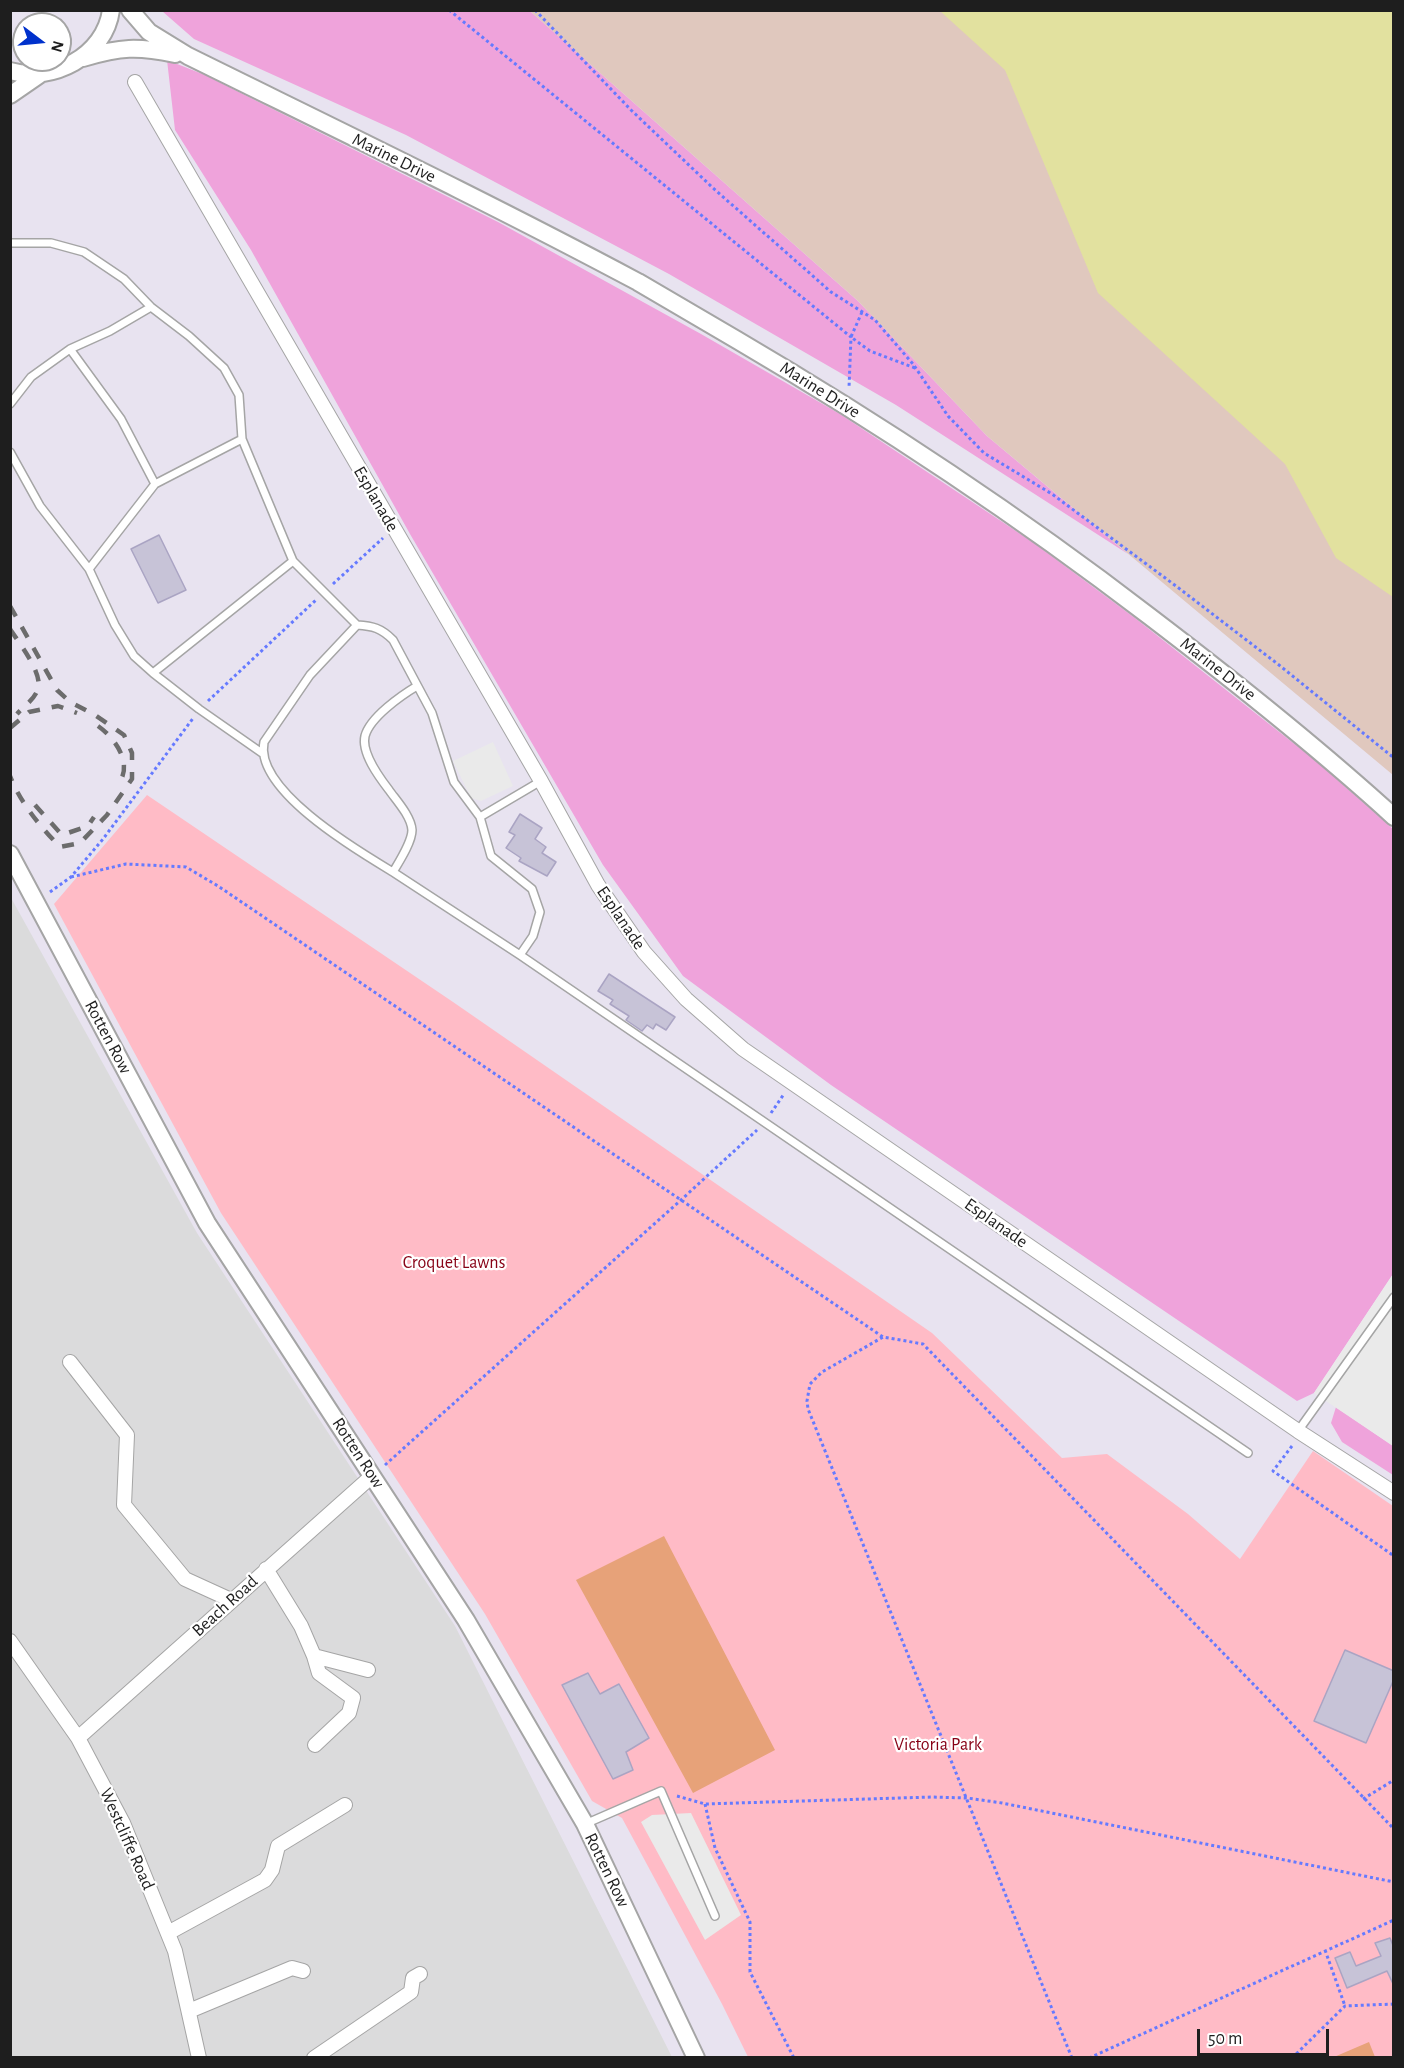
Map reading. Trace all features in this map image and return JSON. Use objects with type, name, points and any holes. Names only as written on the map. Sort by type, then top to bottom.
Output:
[{"type":"street","points":[[10,71],[39,75],[60,70],[80,59],[94,46],[103,33],[111,10]]},
{"type":"street","name":"Marine Drive","points":[[130,10],[149,32],[188,56],[462,191],[640,284],[817,387],[961,479],[1060,548],[1251,693],[1343,770],[1394,817]]},
{"type":"street","name":"Marine Drive","points":[[80,59],[111,50],[144,47],[188,56]]},
{"type":"street","points":[[10,95],[39,75]]},
{"type":"street","name":"Esplanade","points":[[135,82],[541,781],[598,885],[644,952],[686,999],[743,1049],[1300,1432],[1394,1493]]},
{"type":"street","name":"Rotten Row","points":[[10,854],[207,1223],[466,1620],[585,1824],[696,2058]]},
{"type":"street","points":[[70,1362],[127,1435],[124,1504],[185,1579],[231,1600]]},
{"type":"street","name":"Beach Road","points":[[78,1738],[372,1476]]},
{"type":"street","points":[[266,1569],[301,1626],[319,1674],[353,1698],[348,1713],[315,1745]]},
{"type":"street","name":"Westcliffe Road","points":[[10,1641],[78,1738],[123,1823],[175,1951],[200,2058]]},
{"type":"street","points":[[314,1656],[368,1670]]},
{"type":"street","points":[[168,1933],[265,1880],[272,1870],[278,1846],[345,1805]]},
{"type":"street","points":[[189,2011],[292,1968],[303,1971]]},
{"type":"street","points":[[314,2058],[411,1992],[413,1978],[420,1974]]},
{"type":"lane","points":[[10,243],[51,243],[84,252],[124,279],[151,307],[189,336],[224,368],[239,395],[243,438],[293,561],[357,625],[374,626],[393,640],[432,713],[454,782],[480,818],[491,856],[532,890],[540,912],[533,936],[520,956]]},
{"type":"lane","points":[[10,404],[32,377],[70,349],[110,332],[151,307]]},
{"type":"lane","points":[[70,349],[121,419],[155,484]]},
{"type":"lane","points":[[89,569],[155,484],[243,438]]},
{"type":"lane","points":[[10,452],[40,506],[89,569],[115,625],[134,656],[199,709],[262,753],[289,798],[344,842],[520,956],[1248,1453]]},
{"type":"lane","points":[[153,673],[293,561]]},
{"type":"lane","points":[[262,753],[264,742],[310,675],[357,625]]},
{"type":"lane","points":[[393,872],[405,852],[412,830],[402,807],[387,789],[365,750],[365,736],[386,707],[417,686]]},
{"type":"lane","points":[[480,818],[541,781]]},
{"type":"lane","points":[[1300,1432],[1394,1297]]},
{"type":"lane","points":[[585,1824],[661,1791],[715,1916]]},
{"type":"path","points":[[449,10],[850,337],[870,351],[915,368]]},
{"type":"path","points":[[535,10],[631,110],[713,188],[831,292],[875,320],[915,368],[948,416],[984,453],[1052,494],[1128,550],[1280,665],[1394,758]]},
{"type":"path","points":[[849,390],[850,337],[862,312]]},
{"type":"path","points":[[71,878],[126,864],[186,867],[218,886],[883,1337],[923,1344],[1394,1829]]},
{"type":"path","points":[[372,1476],[681,1200],[764,1122],[793,1083]]},
{"type":"path","points":[[883,1337],[816,1377],[810,1384],[808,1409],[1072,2058]]},
{"type":"path","points":[[1300,1432],[1273,1472],[1394,1556]]},
{"type":"path","points":[[1363,1799],[1394,1780]]},
{"type":"path","points":[[661,1791],[705,1804],[932,1797],[967,1798],[1002,1803],[1394,1882]]},
{"type":"path","points":[[705,1804],[715,1848],[750,1922],[750,1972],[794,2058]]},
{"type":"path","points":[[1089,2058],[1394,1920]]},
{"type":"path","points":[[1325,1950],[1346,2006]]},
{"type":"path","points":[[1292,2058],[1346,2006],[1393,2005]]},
{"type":"shaded area","points":[[162,11],[530,11],[858,301],[987,436],[1128,554],[896,405],[669,274],[406,135],[194,39]]},
{"type":"shaded area","points":[[530,11],[1393,11],[1393,775],[987,436],[858,301]]},
{"type":"shaded area","points":[[940,11],[1393,11],[1393,597],[1336,558],[1285,464],[1098,293],[1005,70]]},
{"type":"shaded area","points":[[167,60],[205,75],[498,222],[840,414],[1034,543],[1135,618],[1316,761],[1393,829],[1393,1274],[1314,1393],[1297,1401],[831,1085],[683,976],[603,865],[410,534],[251,250],[175,130]]},
{"type":"shaded area","points":[[493,742],[513,786],[481,801],[471,798],[453,761]]},
{"type":"shaded area","points":[[10,896],[197,1233],[455,1626],[672,2057],[11,2057]]},
{"type":"shaded area","points":[[1393,1274],[1393,1446],[1314,1393]]},
{"type":"shaded area","points":[[1336,1407],[1393,1446],[1393,1475],[1342,1442],[1331,1423]]},
{"type":"shaded area","points":[[664,1536],[775,1750],[693,1793],[576,1580]]},
{"type":"shaded area","points":[[691,1813],[741,1915],[705,1940],[641,1822],[652,1815]]},
{"type":"shaded area","points":[[1369,2042],[1375,2057],[1334,2057]]},
{"type":"green space","name":"Victoria Park","points":[[147,795],[453,1002],[932,1333],[1062,1458],[1107,1454],[1188,1514],[1240,1559],[1313,1451],[1393,1506],[1393,2057],[748,2057],[622,1818],[592,1801],[485,1614],[221,1213],[54,904]]},
{"type":"building","points":[[159,535],[186,590],[158,603],[131,549]]},
{"type":"building","points":[[520,814],[542,828],[535,839],[546,847],[542,853],[556,862],[547,876],[519,861],[521,858],[506,848],[515,835],[509,832]]},
{"type":"building","points":[[609,974],[675,1017],[666,1030],[656,1024],[653,1029],[647,1025],[642,1031],[626,1020],[629,1016],[610,1004],[613,1000],[598,991]]},
{"type":"building","points":[[1345,1650],[1394,1671],[1394,1679],[1366,1743],[1314,1721]]},
{"type":"building","points":[[588,1673],[600,1694],[619,1684],[649,1738],[626,1752],[633,1770],[613,1779],[562,1685]]},
{"type":"building","points":[[1390,1938],[1394,1948],[1394,1986],[1387,1971],[1347,1988],[1335,1958],[1350,1952],[1356,1966],[1381,1956],[1375,1943]]},
{"type":"railway","points":[[10,606],[57,690],[70,702],[95,715],[124,735],[132,753],[132,779],[107,815],[80,843],[60,847],[32,814],[10,776]]},
{"type":"railway","points":[[10,629],[34,667],[39,682],[34,696],[17,714]]},
{"type":"railway","points":[[10,728],[29,712],[58,706],[77,713]]},
{"type":"railway","points":[[98,726],[116,744],[123,759],[123,775],[119,783]]},
{"type":"railway","points":[[35,805],[62,835],[88,826],[94,817]]},
{"type":"park label","name":"Croquet Lawns","points":[[454,1263]]}]
